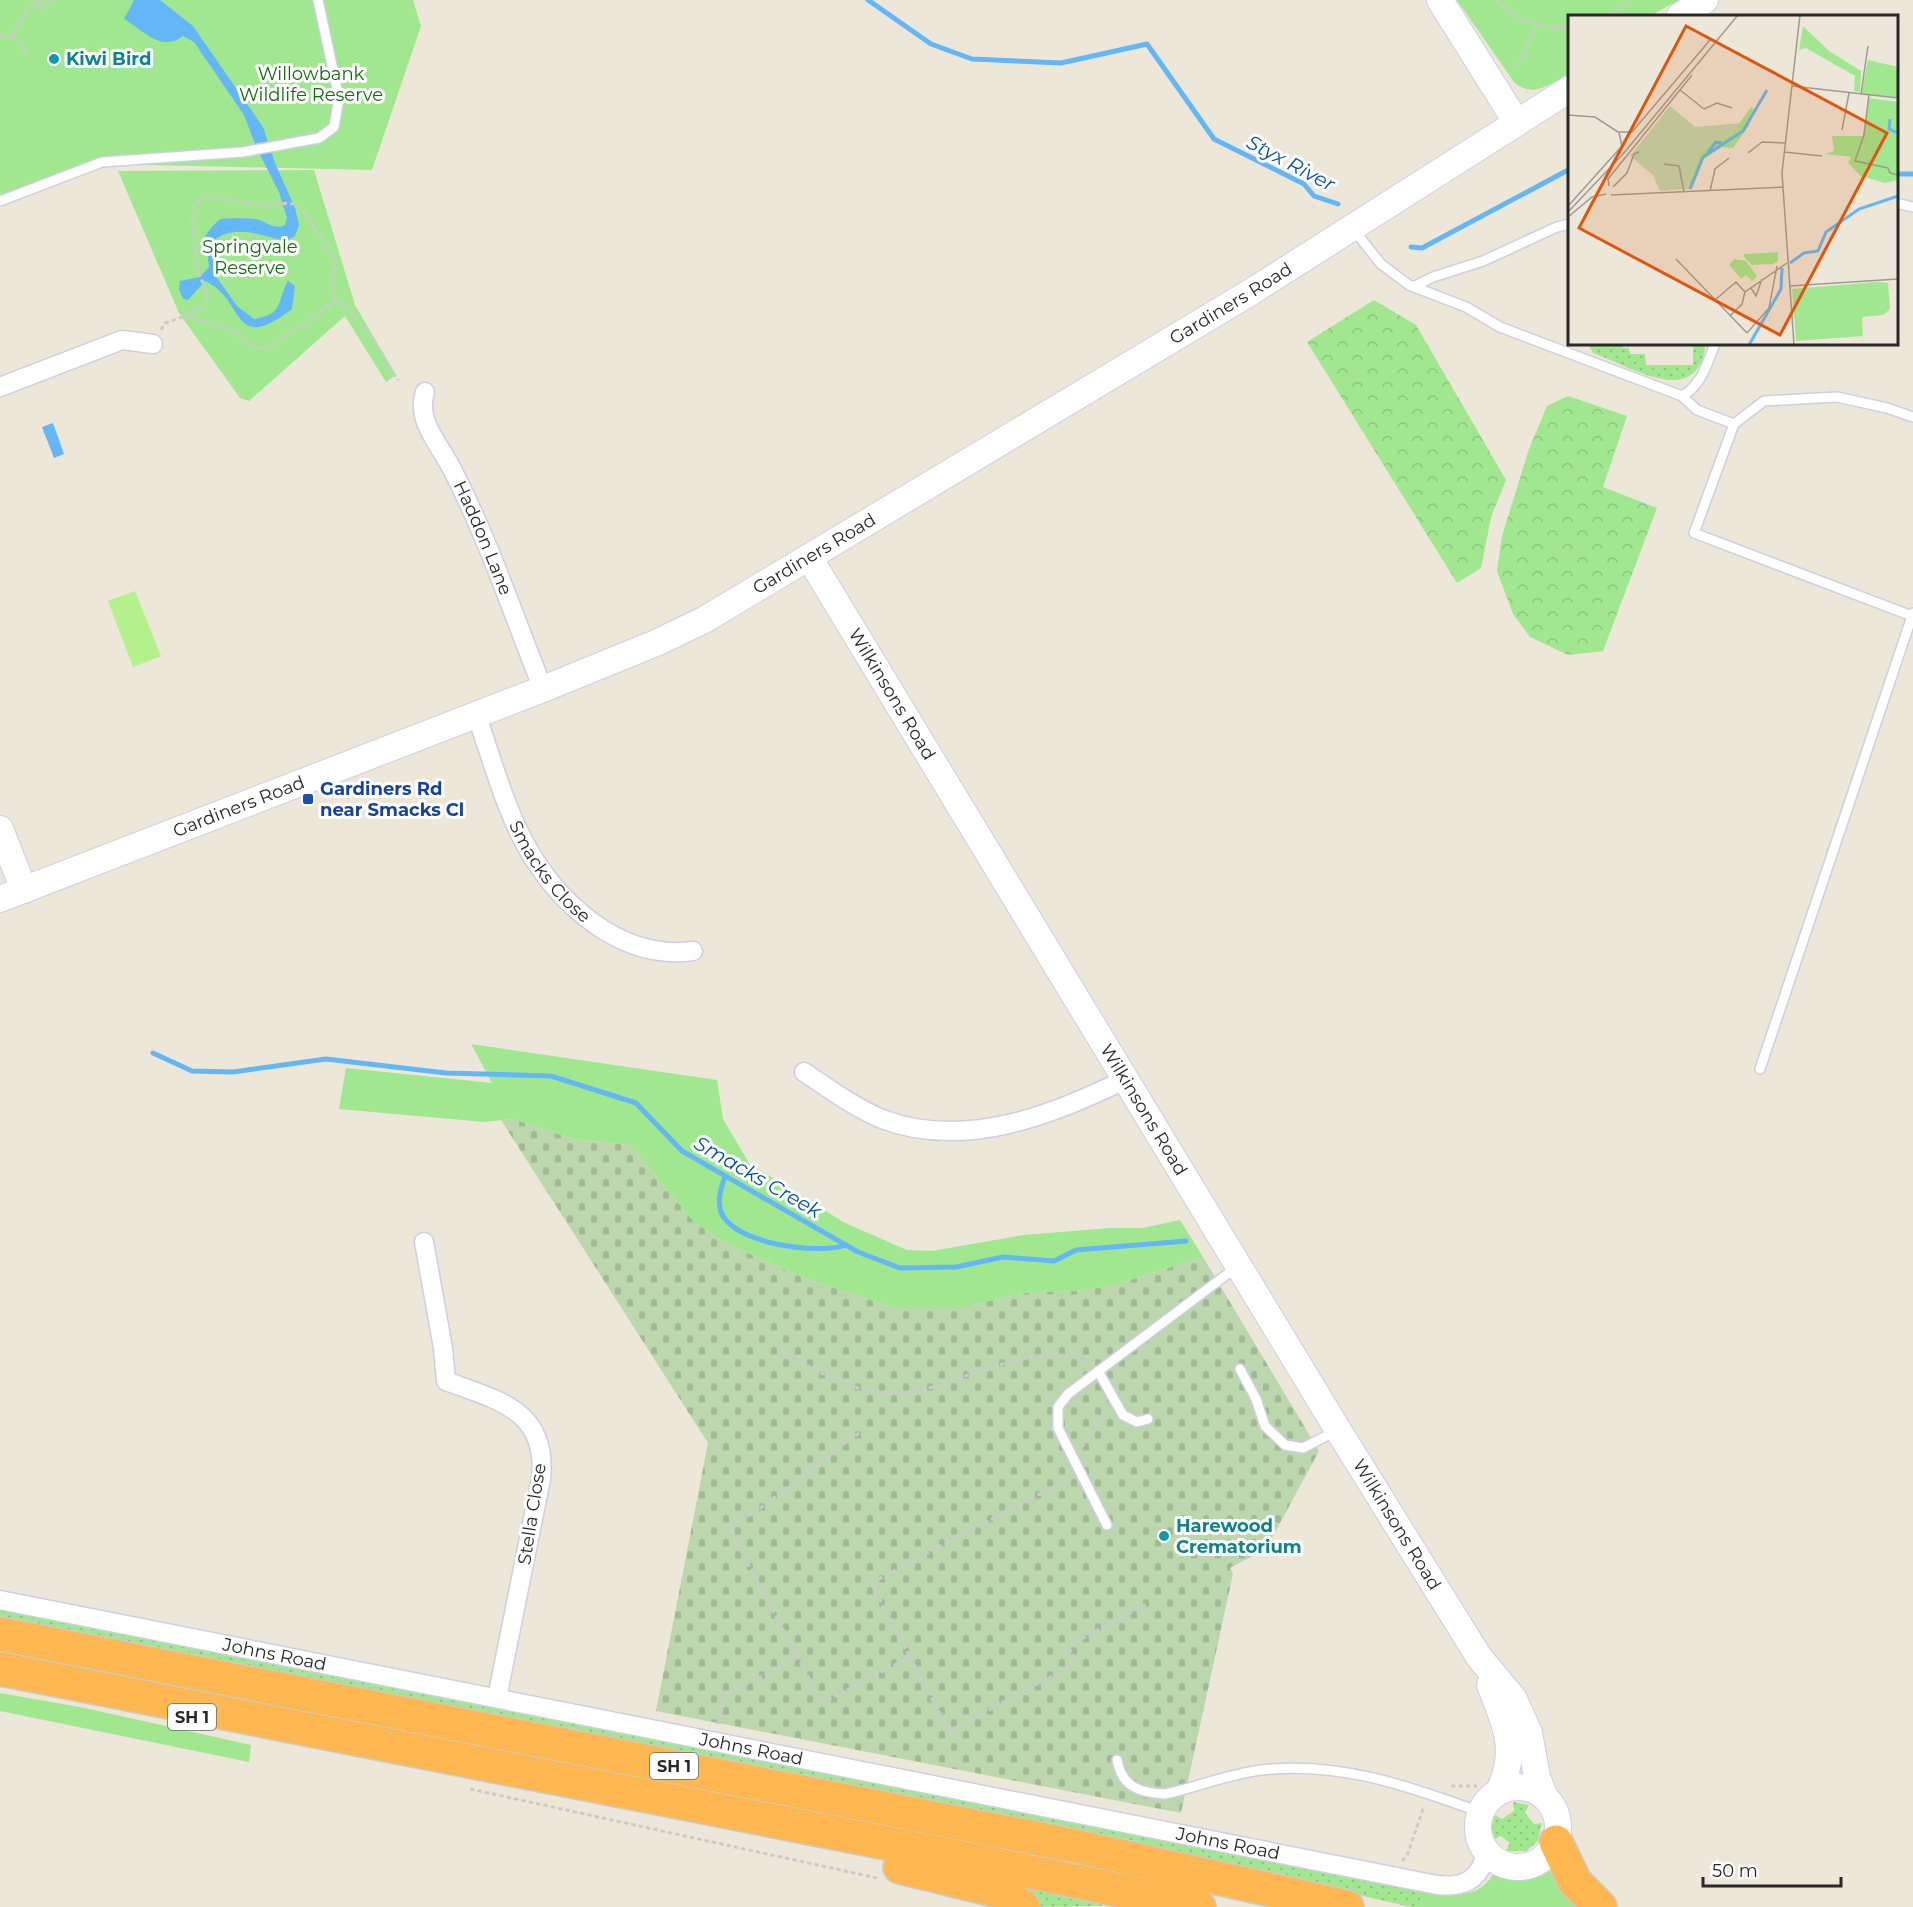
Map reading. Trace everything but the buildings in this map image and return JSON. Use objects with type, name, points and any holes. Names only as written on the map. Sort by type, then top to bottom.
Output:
[{"type":"highway","name":"Johns Road","points":[[0,1634],[1070,1845],[1347,1907]]},
{"type":"highway","name":"SH 1","points":[[0,1670],[150,1708],[398,1762],[635,1808],[927,1873],[998,1891],[1023,1907]]},
{"type":"highway","name":"SH 1","points":[[0,1670],[988,1863],[1199,1907]]},
{"type":"highway","points":[[1556,1842],[1575,1882],[1600,1907]]},
{"type":"street","points":[[1440,0],[1517,123]]},
{"type":"street","points":[[1682,15],[1705,0]]},
{"type":"street","name":"Gardiners Road","points":[[0,899],[543,689],[656,644],[704,620],[810,559],[1353,229],[1568,90]]},
{"type":"street","points":[[0,387],[122,340],[153,344]]},
{"type":"street","name":"Haddon Lane","points":[[425,392],[421,404],[426,422],[466,497],[543,689]]},
{"type":"street","name":"Wilkinsons Road","points":[[810,559],[1338,1430],[1479,1657],[1514,1699],[1523,1716],[1545,1797]]},
{"type":"street","name":"Smacks Close","points":[[476,714],[510,812],[524,842],[558,891],[584,916],[631,945],[665,953],[693,951]]},
{"type":"street","points":[[0,829],[24,890]]},
{"type":"street","points":[[804,1072],[859,1107],[882,1118],[915,1128],[947,1132],[1010,1123],[1079,1100],[1124,1080]]},
{"type":"street","name":"Stella Close","points":[[424,1242],[443,1348],[446,1381],[513,1408],[526,1419],[536,1433],[540,1448],[541,1479],[497,1698]]},
{"type":"street","name":"Johns Road","points":[[0,1600],[1437,1885],[1451,1887],[1473,1880],[1480,1873],[1486,1852]]},
{"type":"street","name":"Wilkinsons Road","points":[[1479,1657],[1509,1737],[1508,1767],[1491,1787]]},
{"type":"street","points":[[1491,1787],[1523,1787],[1545,1797],[1557,1818],[1556,1842],[1540,1861],[1517,1868],[1495,1861],[1486,1852],[1477,1830],[1480,1812],[1490,1798],[1491,1787]]},
{"type":"lane","points":[[0,201],[102,162],[243,152],[318,138],[334,127],[339,98],[318,0]]},
{"type":"lane","points":[[1898,203],[1913,207]]},
{"type":"lane","points":[[1415,286],[1433,277],[1483,261],[1557,226],[1568,224]]},
{"type":"lane","points":[[1353,229],[1387,269],[1415,286],[1466,307],[1500,327],[1682,396],[1697,410],[1734,424]]},
{"type":"lane","points":[[1564,352],[1572,345]]},
{"type":"lane","points":[[1682,396],[1695,386],[1706,368],[1714,345]]},
{"type":"lane","points":[[1760,1069],[1912,614],[1694,534],[1734,424],[1764,401],[1837,397],[1887,408],[1913,417]]},
{"type":"lane","points":[[1107,1526],[1058,1428],[1058,1407],[1068,1394],[1238,1266]]},
{"type":"lane","points":[[1240,1369],[1256,1399],[1265,1426],[1285,1445],[1303,1448],[1338,1430]]},
{"type":"lane","points":[[1098,1371],[1116,1405],[1130,1420],[1137,1422],[1148,1419]]},
{"type":"lane","points":[[1117,1760],[1122,1779],[1130,1786],[1150,1793],[1165,1794],[1261,1770],[1319,1768],[1396,1782],[1480,1812]]},
{"type":"path","points":[[0,34],[5,37],[12,35],[29,8],[36,2],[49,3],[51,0]]},
{"type":"path","points":[[1497,0],[1514,15],[1536,25],[1555,29],[1568,27]]},
{"type":"path","points":[[1609,15],[1634,0]]},
{"type":"path","points":[[36,2],[43,11]]},
{"type":"path","points":[[1515,66],[1524,55],[1536,25]]},
{"type":"path","points":[[12,35],[28,55]]},
{"type":"path","points":[[153,344],[165,323],[186,316],[207,302],[207,292],[198,272],[192,218],[195,206],[205,196],[264,206],[280,203],[296,204],[301,208],[326,248],[336,258],[333,274],[335,301]]},
{"type":"path","points":[[186,316],[229,329],[254,348],[268,348],[279,343],[284,336],[335,301]]},
{"type":"path","points":[[335,301],[346,305],[357,317],[398,380]]},
{"type":"path","points":[[780,1353],[855,1386],[880,1393],[917,1392],[1019,1361],[1052,1355],[1078,1357],[1098,1371]]},
{"type":"path","points":[[1073,1461],[1103,1412],[1116,1405]]},
{"type":"path","points":[[860,1433],[754,1513],[728,1526],[822,1703],[910,1657]]},
{"type":"path","points":[[1080,1473],[871,1583],[949,1731],[1077,1663],[1068,1646],[1147,1604]]},
{"type":"path","points":[[715,1742],[723,1696],[798,1658]]},
{"type":"path","points":[[1444,1785],[1491,1787]]},
{"type":"path","points":[[460,1787],[882,1880]]},
{"type":"path","points":[[1398,1864],[1407,1856],[1424,1804]]},
{"type":"green space","name":"Willowbank Wildlife Reserve","points":[[0,0],[413,0],[421,26],[372,170],[106,164],[0,206]]},
{"type":"green space","points":[[1457,0],[1679,0],[1652,15],[1568,15],[1568,74],[1535,90],[1521,87],[1514,82]]},
{"type":"green space","name":"Springvale Reserve","points":[[314,170],[355,305],[396,375],[386,382],[345,316],[249,401],[240,398],[179,313],[118,171]]},
{"type":"green space","points":[[1374,300],[1416,325],[1506,480],[1491,517],[1481,568],[1457,583],[1307,342]]},
{"type":"green space","points":[[1589,345],[1623,345],[1623,348],[1629,348],[1630,354],[1645,354],[1646,365],[1693,365],[1693,345],[1704,345],[1705,350],[1699,366],[1690,376],[1678,380],[1649,376],[1593,353]]},
{"type":"green space","points":[[1568,396],[1627,416],[1603,487],[1657,508],[1603,651],[1568,655],[1530,637],[1513,614],[1497,571],[1502,536],[1529,449],[1547,406]]},
{"type":"green space","points":[[135,591],[161,656],[133,667],[108,601]]},
{"type":"green space","points":[[471,1044],[717,1080],[723,1119],[749,1163],[845,1223],[907,1250],[932,1251],[1023,1235],[1110,1228],[1142,1228],[1180,1220],[1203,1257],[1111,1286],[1076,1291],[1031,1292],[962,1307],[891,1307],[804,1278],[725,1243],[694,1222],[630,1145],[573,1139],[513,1119],[484,1122],[339,1109],[346,1068],[492,1083]]},
{"type":"green space","points":[[513,1119],[573,1139],[630,1145],[694,1222],[725,1243],[804,1278],[891,1307],[962,1307],[1031,1292],[1076,1291],[1111,1286],[1203,1257],[1319,1451],[1266,1549],[1230,1568],[1233,1574],[1181,1813],[656,1711],[708,1443],[501,1120]]},
{"type":"green space","points":[[0,1606],[1418,1887],[1422,1907],[1411,1907],[1085,1832],[0,1617]]},
{"type":"green space","points":[[0,1693],[85,1708],[251,1745],[249,1762],[0,1711]]},
{"type":"green space","points":[[1513,1802],[1529,1805],[1525,1813],[1534,1824],[1542,1823],[1537,1842],[1526,1851],[1506,1851],[1510,1843],[1501,1836],[1495,1839],[1491,1828],[1495,1815],[1502,1819],[1514,1811]]},
{"type":"green space","points":[[1551,1865],[1584,1907],[1422,1907],[1418,1887],[1460,1894],[1479,1889],[1494,1872],[1509,1876],[1523,1876]]},
{"type":"green space","points":[[1007,1885],[1102,1903],[1102,1906],[1038,1907]]},
{"type":"water","points":[[134,0],[160,0],[193,26],[263,127],[275,163],[295,208],[299,225],[295,236],[286,241],[240,232],[222,236],[213,241],[215,275],[237,306],[254,319],[271,314],[275,310],[288,281],[295,286],[292,309],[272,322],[258,327],[248,326],[218,289],[205,281],[188,300],[183,299],[179,289],[180,281],[200,277],[209,267],[205,236],[219,220],[252,219],[281,227],[285,225],[287,218],[279,192],[257,149],[244,115],[194,42],[183,36],[175,41],[160,41],[145,34],[124,19]]},
{"type":"water","points":[[53,423],[64,454],[54,458],[42,427]]},
{"type":"waterway","name":"Styx River","points":[[868,0],[931,44],[972,59],[1061,63],[1147,44],[1214,139],[1304,184],[1314,196],[1338,204]]},
{"type":"waterway","name":"Styx River","points":[[1411,247],[1422,248],[1568,170]]},
{"type":"waterway","name":"Styx River","points":[[1898,174],[1913,174]]},
{"type":"waterway","name":"Smacks Creek","points":[[153,1053],[192,1071],[233,1072],[326,1059],[446,1073],[551,1076],[636,1103],[682,1151],[858,1252],[900,1268],[956,1267],[1003,1257],[1054,1261],[1076,1250],[1186,1241]]},
{"type":"waterway","points":[[725,1176],[719,1198],[721,1212],[729,1223],[742,1232],[758,1239],[797,1247],[816,1249],[846,1245]]},
{"type":"place","name":"Kiwi Bird","points":[[54,59]]},
{"type":"place","name":"Gardiners Rd near Smacks Cl","points":[[308,799]]},
{"type":"place","name":"Harewood Crematorium","points":[[1164,1536]]}]
